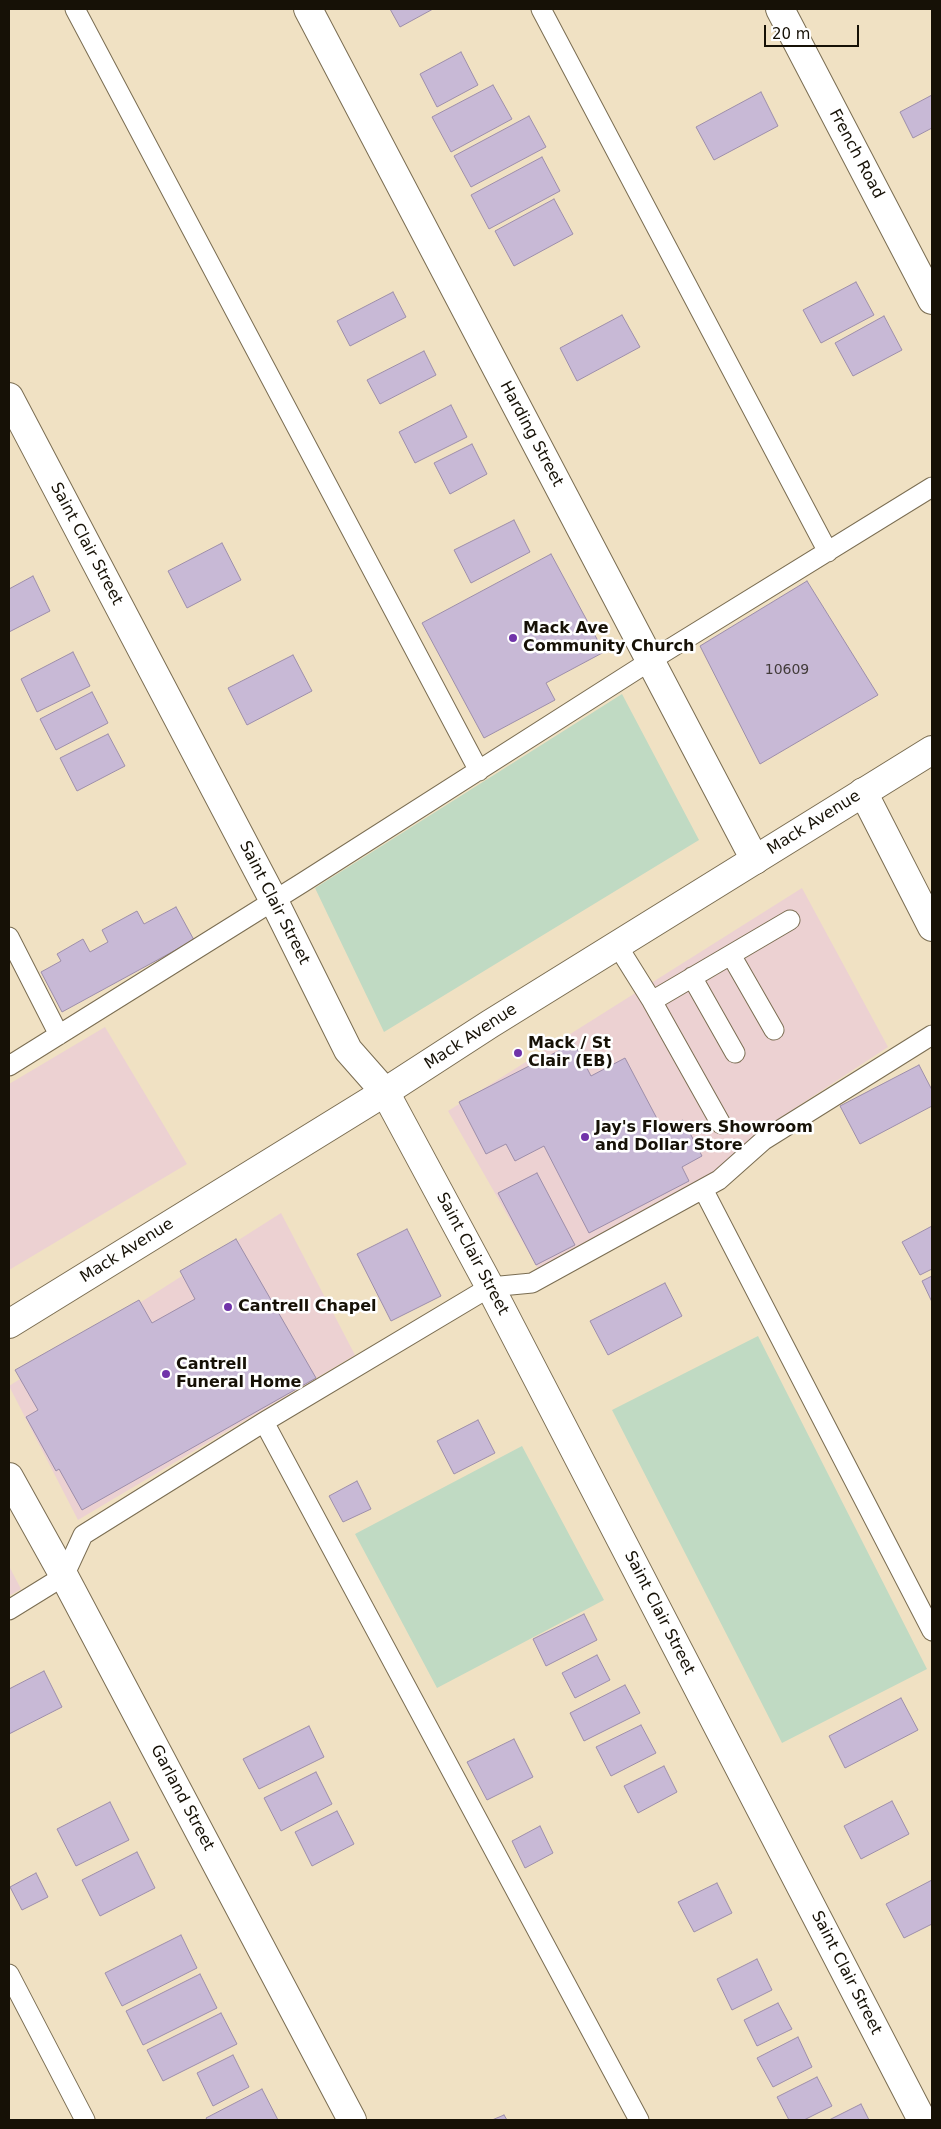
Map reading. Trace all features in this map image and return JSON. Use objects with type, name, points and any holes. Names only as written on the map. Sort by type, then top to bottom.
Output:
[{"type":"street","name":"Harding Street","points":[[308,9],[755,860]]},
{"type":"street","name":"French Road","points":[[780,9],[932,300]]},
{"type":"street","name":"Saint Clair Street","points":[[9,397],[274,901],[348,1050],[385,1092],[490,1287],[922,2120]]},
{"type":"street","name":"Mack Avenue","points":[[9,1324],[385,1092],[617,945],[932,750]]},
{"type":"street","points":[[863,792],[932,927]]},
{"type":"street","name":"Garland Street","points":[[9,1477],[64,1576],[352,2120]]},
{"type":"lane","points":[[76,9],[479,770]]},
{"type":"lane","points":[[541,9],[828,552]]},
{"type":"lane","points":[[9,1066],[274,901],[650,661],[932,487]]},
{"type":"lane","points":[[652,1001],[790,920]]},
{"type":"lane","points":[[9,936],[59,1035]]},
{"type":"lane","points":[[617,945],[652,1001],[720,1124]]},
{"type":"lane","points":[[731,955],[774,1030]]},
{"type":"lane","points":[[692,977],[735,1053]]},
{"type":"lane","points":[[9,1610],[64,1576],[83,1535],[264,1422],[490,1287],[532,1283],[719,1180],[764,1140],[932,1035]]},
{"type":"lane","points":[[703,1189],[932,1631]]},
{"type":"lane","points":[[264,1422],[639,2120]]},
{"type":"lane","points":[[9,1974],[85,2120]]},
{"type":"shaded area","points":[[802,888],[888,1047],[757,1133],[719,1172],[540,1272],[448,1111]]},
{"type":"shaded area","points":[[105,1027],[187,1164],[9,1270],[9,1084]]},
{"type":"shaded area","name":"Cantrell Funeral Home","points":[[281,1213],[355,1355],[78,1520],[9,1386]]},
{"type":"shaded area","points":[[9,1566],[21,1589],[9,1596]]},
{"type":"green space","points":[[622,694],[699,840],[384,1032],[315,888]]},
{"type":"green space","points":[[758,1336],[927,1669],[782,1743],[612,1410]]},
{"type":"green space","points":[[522,1446],[604,1600],[437,1688],[355,1534]]},
{"type":"building","points":[[390,9],[433,9],[400,27]]},
{"type":"building","points":[[461,52],[478,85],[437,107],[420,74]]},
{"type":"building","points":[[493,85],[512,119],[451,152],[432,117]]},
{"type":"building","points":[[761,92],[778,126],[714,160],[696,127]]},
{"type":"building","points":[[932,95],[932,128],[913,138],[900,112]]},
{"type":"building","points":[[529,116],[546,147],[471,187],[454,156]]},
{"type":"building","points":[[542,157],[560,191],[489,229],[471,195]]},
{"type":"building","points":[[554,199],[573,234],[514,266],[495,231]]},
{"type":"building","points":[[856,282],[874,315],[821,343],[803,310]]},
{"type":"building","points":[[393,292],[406,317],[350,346],[337,321]]},
{"type":"building","points":[[622,315],[640,347],[577,381],[560,348]]},
{"type":"building","points":[[884,316],[902,350],[853,376],[835,343]]},
{"type":"building","points":[[424,351],[436,375],[380,404],[367,380]]},
{"type":"building","points":[[451,405],[467,437],[415,463],[399,432]]},
{"type":"building","points":[[472,444],[487,474],[450,494],[434,463]]},
{"type":"building","points":[[514,520],[530,552],[471,583],[454,550]]},
{"type":"building","points":[[222,543],[241,580],[187,608],[168,571]]},
{"type":"building","name":"Mack Ave Community Church","points":[[551,554],[604,652],[546,683],[555,700],[484,738],[422,623]]},
{"type":"building","points":[[33,576],[50,611],[9,632],[9,589]]},
{"type":"building","points":[[807,581],[878,695],[760,764],[700,646]]},
{"type":"building","points":[[73,652],[90,686],[37,712],[21,679]]},
{"type":"building","points":[[293,655],[312,691],[247,725],[228,688]]},
{"type":"building","points":[[92,692],[108,723],[56,750],[40,719]]},
{"type":"building","points":[[108,734],[125,766],[77,791],[60,758]]},
{"type":"building","points":[[176,907],[194,940],[62,1012],[41,972],[61,961],[57,954],[83,939],[90,952],[108,942],[102,930],[137,911],[144,924]]},
{"type":"building","name":"Jay's Flowers Showroom and Dollar Store","points":[[574,1043],[591,1076],[625,1058],[663,1130],[683,1120],[702,1156],[682,1167],[689,1181],[589,1233],[544,1146],[515,1161],[506,1144],[486,1154],[459,1102]]},
{"type":"building","points":[[919,1065],[932,1090],[932,1106],[860,1144],[840,1106]]},
{"type":"building","points":[[537,1173],[575,1245],[536,1265],[498,1193]]},
{"type":"building","points":[[932,1226],[932,1269],[920,1275],[902,1242]]},
{"type":"building","points":[[407,1229],[441,1296],[391,1321],[357,1254]]},
{"type":"building","name":"Cantrell Funeral Home","points":[[236,1239],[316,1378],[82,1510],[59,1469],[56,1471],[26,1417],[38,1410],[15,1370],[139,1300],[152,1323],[195,1299],[180,1271]]},
{"type":"building","points":[[932,1276],[932,1302],[922,1281]]},
{"type":"building","points":[[665,1283],[682,1316],[608,1355],[590,1321]]},
{"type":"building","points":[[478,1420],[495,1453],[454,1474],[437,1441]]},
{"type":"building","points":[[357,1481],[371,1509],[343,1522],[329,1496]]},
{"type":"building","points":[[584,1614],[597,1640],[546,1666],[533,1639]]},
{"type":"building","points":[[597,1655],[610,1680],[575,1698],[562,1673]]},
{"type":"building","points":[[44,1671],[62,1707],[9,1734],[9,1689]]},
{"type":"building","points":[[625,1685],[640,1713],[584,1741],[570,1713]]},
{"type":"building","points":[[901,1698],[918,1730],[845,1768],[829,1736]]},
{"type":"building","points":[[641,1725],[656,1753],[611,1776],[596,1747]]},
{"type":"building","points":[[309,1726],[324,1757],[259,1789],[243,1759]]},
{"type":"building","points":[[514,1739],[533,1777],[487,1800],[467,1762]]},
{"type":"building","points":[[664,1766],[677,1792],[638,1813],[624,1786]]},
{"type":"building","points":[[316,1772],[332,1804],[281,1831],[264,1798]]},
{"type":"building","points":[[892,1801],[909,1834],[861,1859],[844,1826]]},
{"type":"building","points":[[110,1802],[129,1840],[76,1866],[57,1829]]},
{"type":"building","points":[[337,1811],[354,1844],[312,1866],[295,1832]]},
{"type":"building","points":[[540,1826],[553,1853],[525,1868],[512,1841]]},
{"type":"building","points":[[137,1852],[155,1888],[100,1916],[82,1880]]},
{"type":"building","points":[[36,1873],[48,1897],[22,1910],[10,1887]]},
{"type":"building","points":[[932,1880],[932,1924],[904,1938],[886,1904]]},
{"type":"building","points":[[717,1883],[732,1913],[694,1932],[678,1902]]},
{"type":"building","points":[[181,1935],[197,1968],[122,2006],[105,1973]]},
{"type":"building","points":[[757,1959],[772,1990],[732,2010],[717,1979]]},
{"type":"building","points":[[200,1974],[217,2008],[143,2045],[126,2011]]},
{"type":"building","points":[[778,2003],[792,2029],[757,2046],[744,2020]]},
{"type":"building","points":[[221,2013],[237,2044],[163,2081],[147,2050]]},
{"type":"building","points":[[798,2037],[812,2067],[773,2087],[757,2058]]},
{"type":"building","points":[[233,2055],[249,2087],[213,2106],[197,2073]]},
{"type":"building","points":[[817,2077],[832,2106],[804,2120],[789,2120],[777,2097]]},
{"type":"building","points":[[262,2089],[278,2120],[207,2120],[206,2118]]},
{"type":"building","points":[[861,2104],[869,2120],[829,2120]]},
{"type":"building","points":[[504,2115],[507,2120],[492,2120]]},
{"type":"place","name":"Mack Ave Community Church","points":[[513,638]]},
{"type":"place","name":"Mack / St Clair (EB)","points":[[518,1053]]},
{"type":"place","name":"Jay's Flowers Showroom and Dollar Store","points":[[585,1137]]},
{"type":"place","name":"Cantrell Chapel","points":[[228,1307]]},
{"type":"place","name":"Cantrell Funeral Home","points":[[166,1374]]}]
